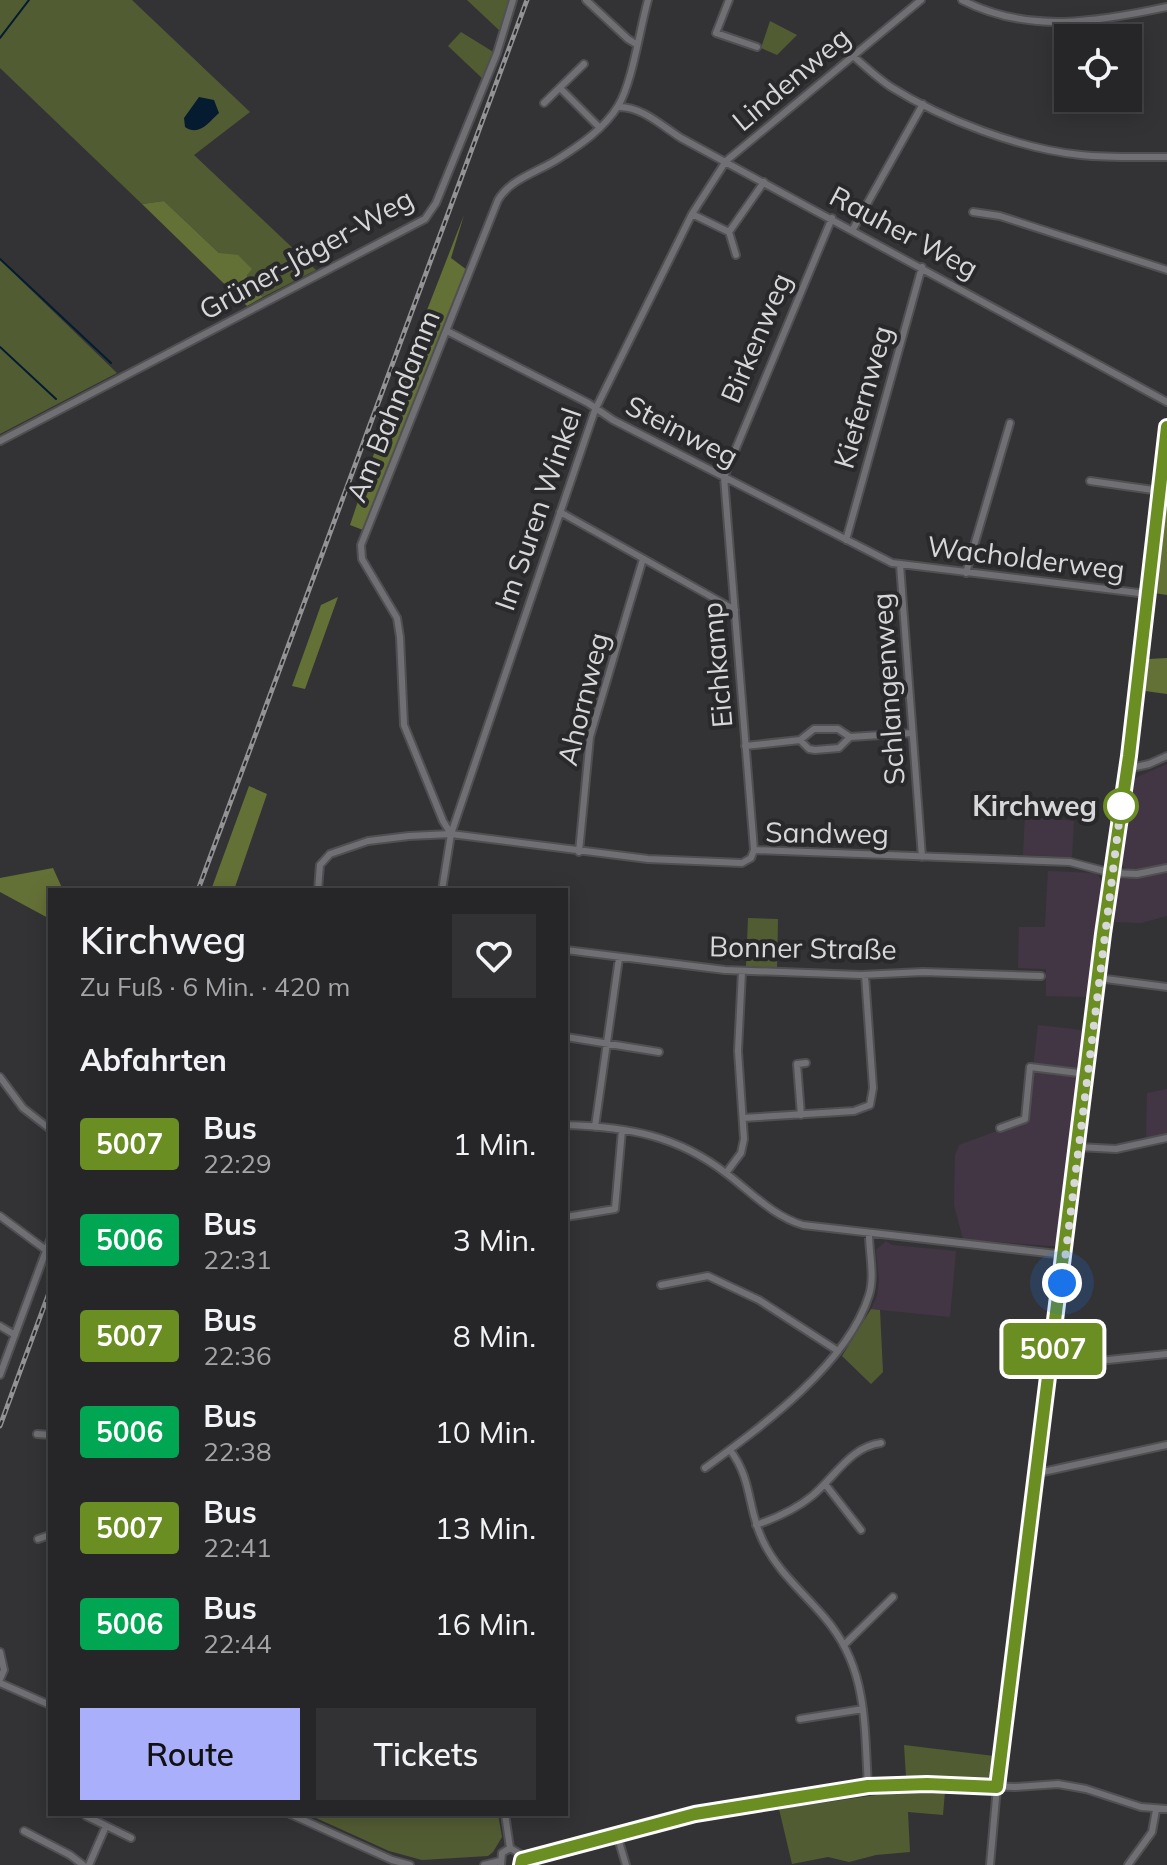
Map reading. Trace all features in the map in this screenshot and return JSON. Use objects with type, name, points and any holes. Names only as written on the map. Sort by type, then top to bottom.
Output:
[{"type":"street","name":"Grüner-Jäger-Weg","points":[[0,441],[425,219],[436,203],[492,66],[513,0]]},
{"type":"street","points":[[586,0],[636,44]]},
{"type":"street","name":"Am Bahndamm","points":[[451,834],[404,725],[397,618],[360,552],[501,194],[512,184],[558,159],[600,128],[618,107],[625,92],[648,0]]},
{"type":"street","points":[[729,0],[716,33],[757,47]]},
{"type":"street","name":"Lindenweg","points":[[726,161],[921,0]]},
{"type":"street","points":[[962,0],[1005,16],[1060,23],[1085,23],[1167,7]]},
{"type":"street","points":[[853,56],[885,83],[923,104],[996,134],[1049,150],[1092,156],[1167,157]]},
{"type":"street","points":[[544,103],[584,64]]},
{"type":"street","points":[[560,88],[600,128]]},
{"type":"street","points":[[853,229],[923,104]]},
{"type":"street","name":"Rauher Weg","points":[[618,107],[626,106],[646,115],[1167,402]]},
{"type":"street","name":"Im Suren Winkel","points":[[442,888],[451,834],[595,410],[692,214],[726,161]]},
{"type":"street","points":[[729,232],[764,182]]},
{"type":"street","points":[[973,212],[994,214],[1167,270]]},
{"type":"street","points":[[692,214],[729,232],[736,255]]},
{"type":"street","name":"Birkenweg","points":[[724,477],[832,218]]},
{"type":"street","name":"Kiefernweg","points":[[846,540],[922,267]]},
{"type":"street","name":"Steinweg","points":[[447,331],[881,559],[900,565]]},
{"type":"street","points":[[966,573],[1010,423]]},
{"type":"street","points":[[990,1865],[997,1787],[1127,769],[1167,427]]},
{"type":"street","name":"Eichkamp","points":[[724,477],[754,850]]},
{"type":"street","points":[[1090,481],[1160,491]]},
{"type":"street","points":[[560,512],[735,610]]},
{"type":"street","name":"Ahornweg","points":[[579,852],[590,737],[643,559]]},
{"type":"street","name":"Wacholderweg","points":[[900,565],[1147,594]]},
{"type":"street","name":"Schlangenweg","points":[[900,565],[922,857]]},
{"type":"street","points":[[745,746],[800,740],[811,730],[833,728],[850,737],[912,733]]},
{"type":"street","points":[[800,740],[809,749],[815,750],[839,748],[850,737]]},
{"type":"street","points":[[1127,769],[1167,756]]},
{"type":"street","name":"Sandweg","points":[[318,888],[320,865],[330,854],[368,841],[451,834],[648,859],[742,863],[751,858],[754,850],[1070,862],[1112,873],[1142,874],[1167,868]]},
{"type":"street","name":"Bonner Straße","points":[[568,950],[742,971],[1041,976]]},
{"type":"street","points":[[595,1127],[619,958]]},
{"type":"street","points":[[726,1173],[743,1147],[738,1051],[742,971]]},
{"type":"street","points":[[743,1118],[860,1110],[870,1105],[873,1088],[865,975]]},
{"type":"street","points":[[1098,978],[1167,987]]},
{"type":"street","points":[[568,1037],[659,1052]]},
{"type":"street","points":[[801,1115],[797,1064],[806,1063]]},
{"type":"street","points":[[1000,1128],[1025,1119],[1030,1067],[1087,1074]]},
{"type":"street","points":[[0,1077],[15,1100],[48,1127]]},
{"type":"street","points":[[568,1125],[622,1130],[670,1140],[726,1173],[775,1213],[810,1227],[1065,1255]]},
{"type":"street","points":[[568,1217],[615,1209],[622,1130]]},
{"type":"street","points":[[1078,1147],[1116,1149],[1167,1138]]},
{"type":"street","points":[[0,1216],[46,1250]]},
{"type":"street","points":[[705,1468],[798,1392],[838,1351],[862,1313],[869,1295],[872,1276],[869,1234]]},
{"type":"street","points":[[0,1375],[48,1245]]},
{"type":"street","points":[[661,1285],[708,1276],[759,1300],[838,1351]]},
{"type":"street","points":[[0,1326],[15,1335]]},
{"type":"street","points":[[1108,1360],[1167,1354]]},
{"type":"street","points":[[37,1434],[48,1435]]},
{"type":"street","points":[[756,1525],[794,1509],[866,1445],[881,1443]]},
{"type":"street","points":[[1038,1473],[1167,1445]]},
{"type":"street","points":[[730,1450],[744,1470],[756,1525],[771,1556],[845,1644],[856,1668],[863,1709],[868,1786]]},
{"type":"street","points":[[825,1484],[861,1530]]},
{"type":"street","points":[[38,1539],[48,1536]]},
{"type":"street","points":[[845,1644],[893,1597]]},
{"type":"street","points":[[0,1652],[4,1670],[0,1681],[48,1704]]},
{"type":"street","points":[[800,1719],[863,1709]]},
{"type":"street","points":[[510,1848],[519,1851],[522,1863],[695,1814],[868,1786],[1062,1784],[1141,1807],[1167,1809]]},
{"type":"street","points":[[1128,1865],[1152,1832],[1156,1810]]},
{"type":"street","points":[[86,1816],[131,1838]]},
{"type":"street","points":[[294,1816],[392,1860],[410,1865]]},
{"type":"street","points":[[505,1816],[510,1848]]},
{"type":"street","points":[[24,1831],[86,1865],[106,1826]]},
{"type":"street","points":[[617,1835],[626,1865]]},
{"type":"street","points":[[484,1865],[500,1863],[502,1853],[510,1848]]},
{"type":"shaded area","points":[[1167,764],[1167,864],[1141,871],[1126,869],[1122,865],[1130,784],[1135,778]]},
{"type":"shaded area","points":[[1025,816],[1074,821],[1072,857],[1023,855]]},
{"type":"shaded area","points":[[1048,871],[1096,873],[1101,879],[1088,997],[1046,996],[1046,969],[1018,968],[1019,927],[1045,927]]},
{"type":"shaded area","points":[[1167,872],[1167,916],[1141,923],[1114,922],[1117,880]]},
{"type":"shaded area","points":[[1038,1025],[1090,1031],[1063,1247],[963,1239],[954,1205],[955,1155],[959,1145],[1027,1120]]},
{"type":"shaded area","points":[[1167,1089],[1167,1134],[1146,1139],[1147,1093]]},
{"type":"shaded area","points":[[886,1241],[892,1245],[956,1251],[950,1317],[871,1309],[879,1280],[876,1250]]},
{"type":"green space","points":[[0,0],[132,0],[250,112],[194,155],[316,270],[263,297],[249,282],[247,275],[164,201],[142,204],[0,68]]},
{"type":"green space","points":[[467,0],[510,0],[501,32]]},
{"type":"green space","points":[[770,21],[797,35],[777,55],[761,48]]},
{"type":"green space","points":[[461,32],[495,53],[484,80],[448,46]]},
{"type":"green space","points":[[164,201],[219,253],[238,255],[252,269],[247,275],[249,283],[263,297],[247,306],[142,204]]},
{"type":"green space","points":[[464,215],[451,258],[467,270],[363,530],[350,525],[392,400]]},
{"type":"green space","points":[[0,260],[117,373],[0,434]]},
{"type":"green space","points":[[1167,483],[1167,595],[1154,593]]},
{"type":"green space","points":[[338,597],[305,689],[292,686],[321,605]]},
{"type":"green space","points":[[1167,658],[1167,694],[1145,691],[1149,659]]},
{"type":"green space","points":[[249,786],[267,794],[235,888],[212,888]]},
{"type":"green space","points":[[53,868],[62,888],[48,888],[48,918],[0,892],[0,878]]},
{"type":"green space","points":[[748,918],[778,919],[777,968],[746,966]]},
{"type":"green space","points":[[871,1309],[880,1310],[883,1372],[871,1384],[842,1356]]},
{"type":"green space","points":[[904,1745],[994,1756],[992,1775],[987,1778],[906,1777]]},
{"type":"green space","points":[[945,1791],[943,1815],[908,1812],[910,1852],[876,1855],[849,1862],[828,1857],[792,1864],[779,1809],[876,1795],[878,1792]]},
{"type":"green space","points":[[311,1816],[498,1816],[502,1837],[488,1856],[422,1860],[389,1851]]},
{"type":"water","points":[[199,97],[214,100],[219,113],[204,127],[190,130],[185,127],[184,118]]},
{"type":"waterway","points":[[0,38],[29,0]]},
{"type":"waterway","points":[[0,259],[111,363]]},
{"type":"waterway","points":[[0,347],[56,399]]},
{"type":"railway","points":[[199,888],[527,0]]},
{"type":"railway","points":[[0,1426],[48,1295]]},
{"type":"bus line","name":"5007","points":[[521,1865],[522,1860],[695,1814],[730,1808],[868,1786],[927,1784],[997,1787],[1103,934],[1129,756],[1167,427]]},
{"type":"place","name":"Kirchweg","points":[[1121,806]]},
{"type":"route","points":[[1062,1283],[1121,806]]}]
